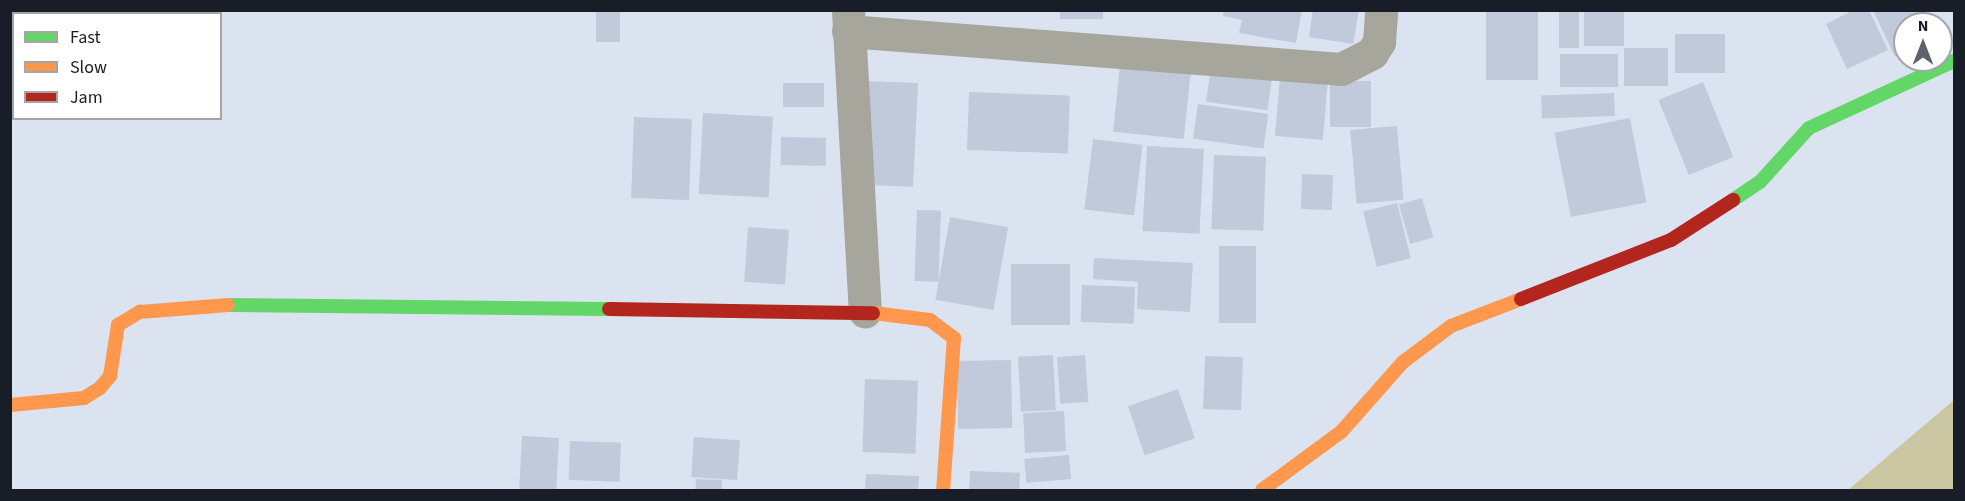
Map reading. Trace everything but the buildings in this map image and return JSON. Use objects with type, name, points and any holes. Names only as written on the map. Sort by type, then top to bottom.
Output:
[{"type":"street","points":[[865,312],[848,21],[1341,69],[1372,53],[1379,42],[1381,10]]},
{"type":"street","points":[[1262,490],[1341,432],[1403,362],[1451,326],[1671,240],[1760,182],[1809,128],[1954,60]]},
{"type":"street","points":[[10,405],[84,398],[100,388],[111,376],[118,325],[140,312],[211,305],[865,312],[930,320],[954,338],[943,490]]},
{"type":"shaded area","points":[[1954,400],[1954,490],[1848,490]]},
{"type":"traffic: fast","points":[[1733,200],[1760,182],[1809,128],[1954,61]]},
{"type":"traffic: fast","points":[[228,305],[609,309]]},
{"type":"traffic: slow","points":[[1262,490],[1341,432],[1403,362],[1451,326],[1521,299]]},
{"type":"traffic: slow","points":[[10,405],[84,398],[100,388],[110,376],[118,325],[140,312],[228,305]]},
{"type":"traffic: slow","points":[[873,313],[930,320],[954,338],[943,490]]},
{"type":"traffic: jam","points":[[1521,299],[1671,240],[1733,200]]},
{"type":"traffic: jam","points":[[609,309],[873,313]]}]
